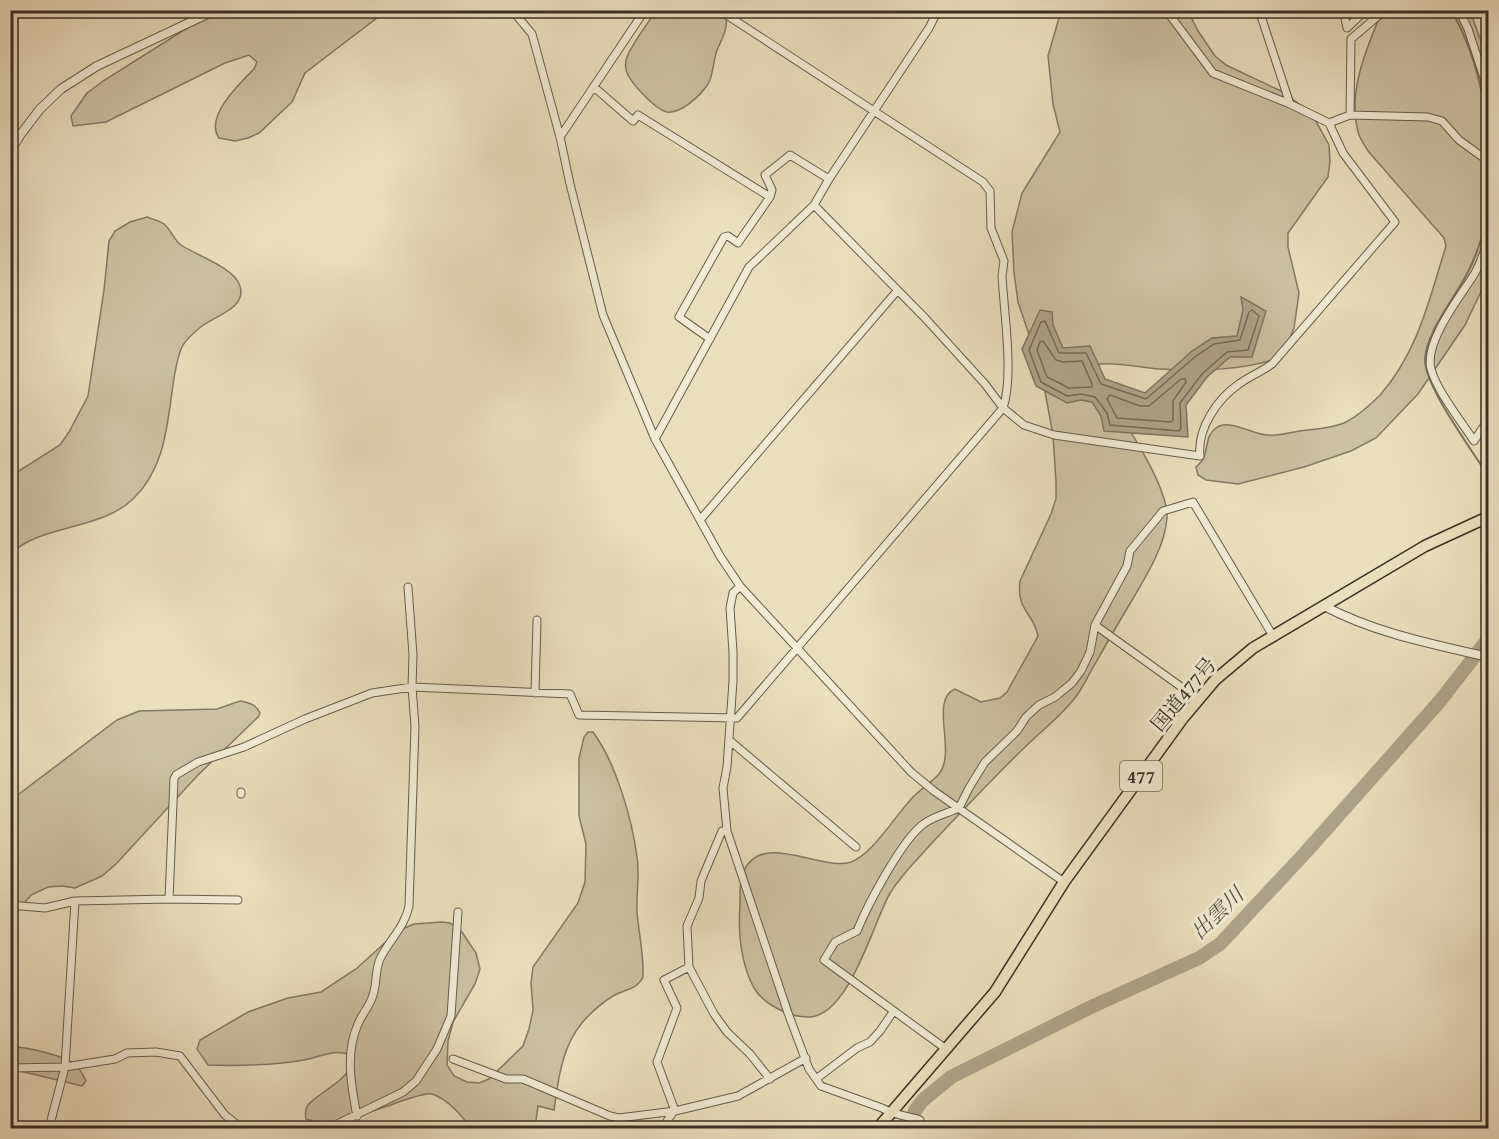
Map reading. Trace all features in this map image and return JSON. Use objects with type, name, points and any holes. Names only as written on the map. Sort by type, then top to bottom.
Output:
[{"type":"highway","name":"国道477号","points":[[879,1128],[995,992],[1064,882],[1198,699],[1233,663],[1273,636],[1425,546],[1488,518]]},
{"type":"street","points":[[10,152],[40,109],[61,89],[97,66],[216,10]]},
{"type":"street","points":[[512,10],[532,34],[560,137],[603,315],[655,439],[740,586],[911,772],[1064,882]]},
{"type":"street","points":[[560,137],[595,88],[645,10]]},
{"type":"street","points":[[169,898],[176,775],[198,762],[244,747],[305,719],[372,693],[412,687],[570,694],[579,715],[737,718],[1003,408],[1008,395],[1002,276],[1004,261],[991,228],[990,191],[983,182],[719,10]]},
{"type":"street","points":[[655,439],[749,267],[814,205],[929,28],[938,10]]},
{"type":"street","points":[[814,205],[986,384],[1003,408],[1024,425],[1054,435],[1200,456],[1199,445],[1202,432],[1210,416],[1225,398],[1239,383],[1260,374],[1272,364],[1395,222],[1343,153],[1329,123],[1290,104],[1214,73],[1166,10]]},
{"type":"street","points":[[1259,10],[1290,104]]},
{"type":"street","points":[[1343,10],[1347,28],[1366,10]]},
{"type":"street","points":[[1350,115],[1351,39],[1385,10]]},
{"type":"street","points":[[1459,10],[1468,29],[1488,90]]},
{"type":"street","points":[[595,88],[633,121],[638,114],[770,197]]},
{"type":"street","points":[[1329,123],[1350,115],[1428,117],[1442,121],[1459,140],[1488,160]]},
{"type":"street","points":[[710,339],[679,317],[724,237],[728,236],[738,243],[770,197],[772,190],[765,175],[790,155],[829,179]]},
{"type":"street","points":[[1488,238],[1475,272],[1438,334],[1431,351],[1430,366],[1436,382],[1474,441],[1488,420]]},
{"type":"street","points":[[700,520],[897,291]]},
{"type":"street","points":[[946,1049],[892,1012],[824,960],[836,942],[857,931],[863,916],[907,840],[924,823],[959,808],[985,762],[1017,731],[1026,717],[1039,705],[1055,697],[1071,683],[1090,652],[1095,625],[1127,566],[1130,551],[1163,511],[1193,502],[1273,636]]},
{"type":"street","points":[[740,586],[733,593],[730,608],[733,652],[731,718],[728,767],[723,788],[728,831],[784,1001],[806,1058],[821,1086],[891,1113],[920,1120]]},
{"type":"street","points":[[357,1116],[351,1086],[352,1036],[373,995],[379,961],[402,927],[409,906],[415,726],[408,587]]},
{"type":"street","points":[[1324,606],[1346,617],[1408,638],[1488,657]]},
{"type":"street","points":[[535,693],[537,620]]},
{"type":"street","points":[[1095,625],[1198,699]]},
{"type":"street","points":[[729,741],[856,848]]},
{"type":"street","points":[[728,831],[722,831],[701,881],[699,898],[687,926],[689,967],[714,1014],[727,1032],[770,1078]]},
{"type":"street","points":[[10,905],[45,908],[75,901],[169,898],[238,900]]},
{"type":"street","points":[[49,1128],[65,1067],[75,901]]},
{"type":"street","points":[[329,1128],[387,1102],[410,1087],[437,1049],[451,1016],[458,912]]},
{"type":"street","points":[[675,1111],[657,1062],[677,1008],[664,980],[689,967]]},
{"type":"street","points":[[816,1079],[857,1048],[870,1042],[892,1012]]},
{"type":"street","points":[[10,1068],[65,1067],[115,1059],[127,1053],[156,1052],[180,1056],[225,1115],[241,1128]]},
{"type":"street","points":[[453,1059],[506,1079],[523,1079],[610,1116],[639,1117],[738,1096],[806,1058]]},
{"type":"street","points":[[662,1128],[675,1111]]},
{"type":"shaded area","points":[[214,11],[386,11],[305,73],[292,102],[259,133],[248,138],[235,141],[219,138],[216,120],[226,101],[254,69],[257,62],[249,55],[225,63],[106,122],[73,126],[71,116],[87,93]]},
{"type":"shaded area","points":[[656,11],[723,11],[726,22],[725,32],[716,53],[708,84],[690,103],[672,112],[662,110],[651,102],[635,85],[626,68],[629,52]]},
{"type":"shaded area","points":[[1061,11],[1188,11],[1215,56],[1226,65],[1281,91],[1313,116],[1329,145],[1330,161],[1328,177],[1288,233],[1288,247],[1299,293],[1294,328],[1283,356],[1254,365],[1190,370],[1100,364],[1093,373],[1150,465],[1165,503],[1167,518],[1165,529],[1154,562],[1077,696],[976,796],[898,881],[889,895],[858,966],[837,1001],[824,1012],[810,1017],[787,1013],[771,1005],[758,994],[749,978],[741,948],[739,927],[741,880],[751,860],[763,854],[777,853],[838,864],[851,862],[868,851],[907,803],[939,774],[944,764],[943,715],[948,695],[955,689],[981,702],[1000,698],[1007,692],[1038,636],[1023,606],[1019,591],[1020,581],[1056,499],[1053,435],[1041,370],[1018,302],[1012,232],[1022,193],[1060,132],[1053,104],[1048,56]]},
{"type":"shaded area","points":[[1382,11],[1470,11],[1488,61],[1488,277],[1465,325],[1418,394],[1376,438],[1351,451],[1304,467],[1238,484],[1206,480],[1198,475],[1196,467],[1201,462],[1209,437],[1216,428],[1228,425],[1262,434],[1276,435],[1327,428],[1344,423],[1380,395],[1404,361],[1421,325],[1446,246],[1444,238],[1368,151],[1359,135],[1356,119],[1355,103],[1360,71]]},
{"type":"shaded area","points":[[147,217],[164,224],[181,245],[231,273],[240,286],[239,300],[234,306],[202,326],[183,345],[176,364],[163,445],[152,473],[134,498],[106,516],[37,538],[11,554],[11,476],[60,445],[88,396],[109,241],[115,231],[130,222]]},
{"type":"shaded area","points":[[240,701],[254,706],[260,713],[258,717],[198,775],[116,864],[102,876],[75,888],[48,887],[31,895],[14,915],[11,941],[11,800],[117,720],[139,711],[217,709]]},
{"type":"shaded area","points":[[588,732],[593,732],[616,775],[635,842],[638,864],[637,913],[643,977],[634,987],[613,996],[585,1019],[563,1059],[554,1110],[538,1106],[535,1128],[470,1128],[454,1108],[432,1094],[414,1097],[329,1124],[306,1119],[308,1105],[348,1072],[354,1056],[346,1054],[334,1053],[304,1060],[268,1064],[208,1065],[197,1049],[200,1040],[248,1012],[288,998],[321,992],[356,969],[398,931],[414,924],[442,922],[450,923],[462,932],[476,953],[480,969],[475,984],[453,1022],[448,1041],[447,1065],[454,1076],[467,1082],[479,1083],[489,1079],[523,1046],[533,1010],[531,983],[533,967],[578,903],[585,882],[586,844],[579,816],[579,758],[584,737]]},
{"type":"shaded area","points":[[11,1047],[45,1052],[63,1058],[76,1065],[86,1081],[82,1086],[11,1069]]},
{"type":"water","points":[[1241,297],[1266,311],[1252,357],[1230,357],[1207,377],[1186,405],[1188,437],[1104,431],[1101,416],[1092,402],[1081,400],[1067,403],[1036,386],[1022,349],[1040,310],[1052,312],[1053,325],[1063,348],[1090,346],[1105,379],[1145,393],[1192,351],[1212,338],[1237,336],[1243,310]]},
{"type":"waterway","points":[[1451,10],[1467,42],[1478,76],[1484,105],[1484,137],[1488,149]]},
{"type":"waterway","points":[[1488,216],[1471,265],[1436,326],[1425,359],[1432,385],[1488,476]]},
{"type":"waterway","name":"出雲川","points":[[909,1128],[915,1111],[922,1101],[951,1077],[1091,1007],[1199,958],[1220,944],[1306,852],[1440,701],[1488,639]]}]
